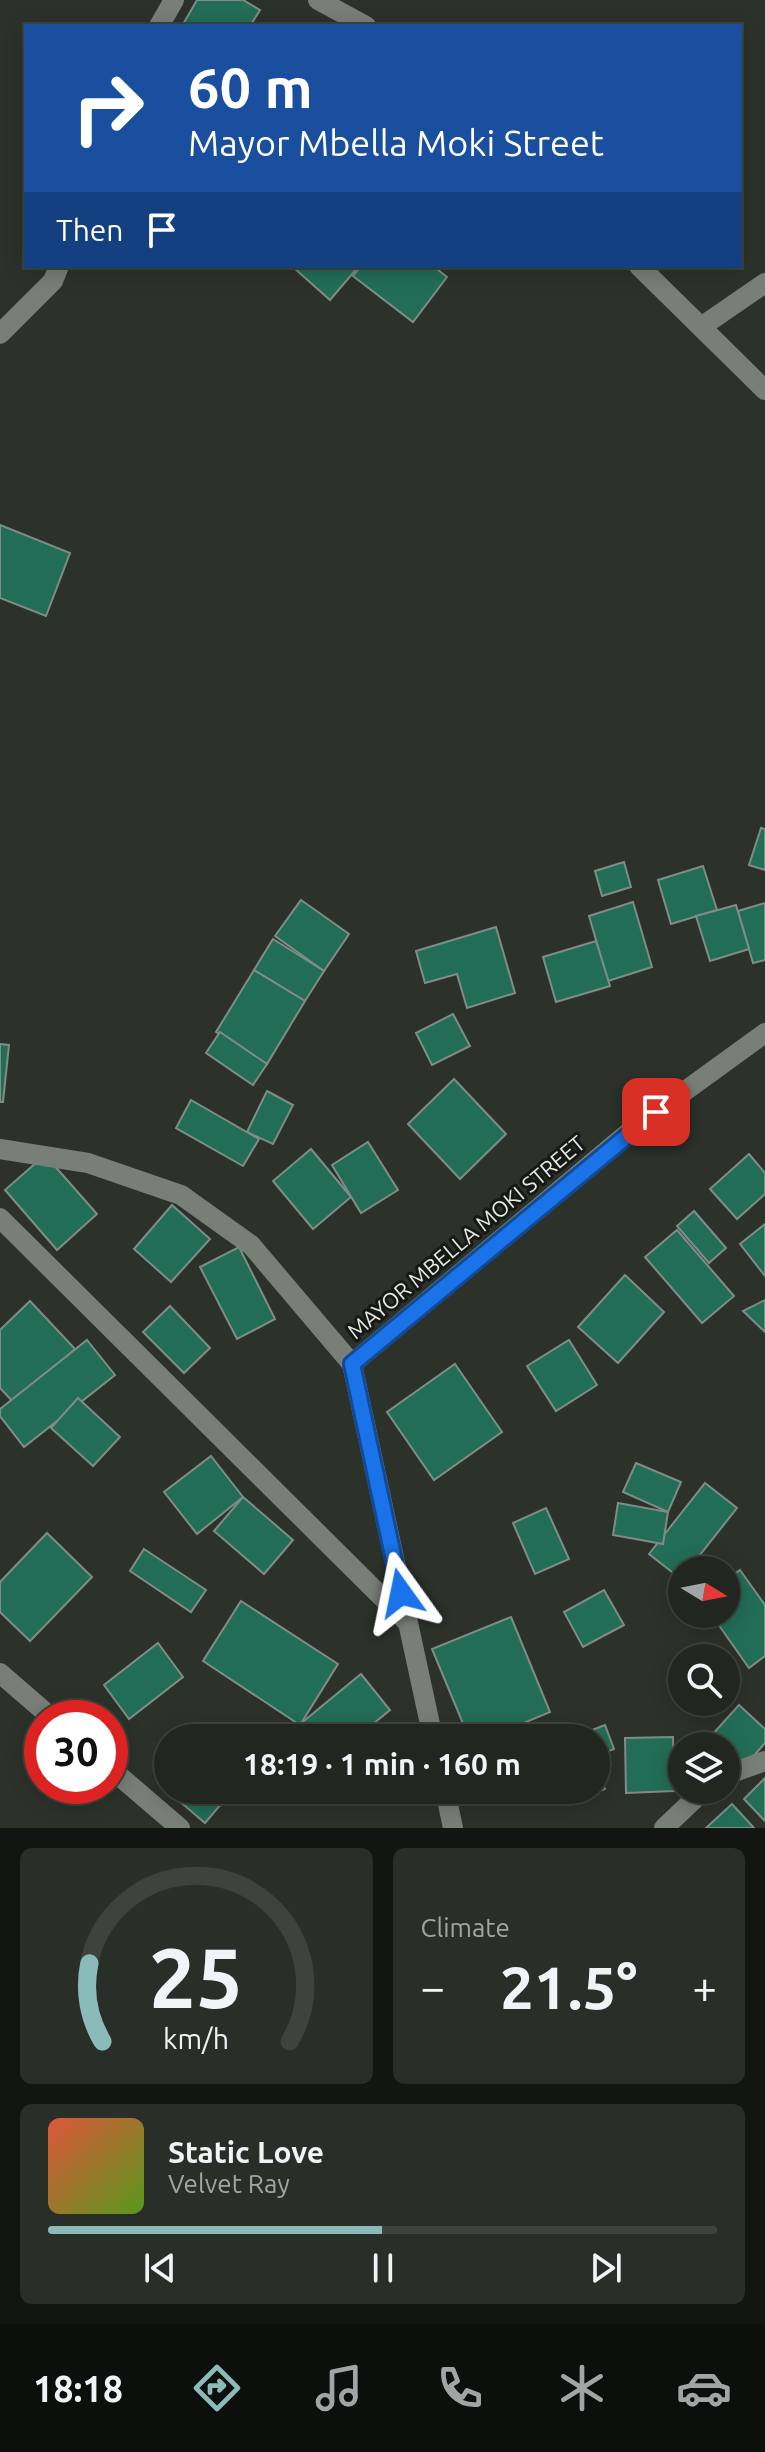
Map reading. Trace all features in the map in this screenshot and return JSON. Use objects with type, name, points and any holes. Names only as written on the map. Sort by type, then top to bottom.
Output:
[{"type":"street","points":[[160,24],[174,0]]},
{"type":"street","points":[[318,0],[362,24]]},
{"type":"street","points":[[0,334],[53,281],[58,268]]},
{"type":"street","points":[[641,268],[765,390]]},
{"type":"street","points":[[701,327],[765,283]]},
{"type":"street","name":"MAYOR MBELLA MOKI STREET","points":[[430,1724],[352,1364],[634,1128],[765,1033]]},
{"type":"street","points":[[0,1149],[88,1163],[181,1195],[251,1245],[352,1364]]},
{"type":"street","points":[[0,1218],[407,1622]]},
{"type":"street","points":[[3,1681],[28,1700]]},
{"type":"street","points":[[740,1770],[765,1761]]},
{"type":"street","points":[[128,1783],[180,1828]]},
{"type":"street","points":[[448,1804],[453,1828]]},
{"type":"street","points":[[664,1828],[689,1804]]},
{"type":"building","points":[[197,0],[243,0],[260,10],[251,24],[183,24]]},
{"type":"building","points":[[294,268],[357,268],[330,300]]},
{"type":"building","points":[[359,268],[436,268],[447,277],[413,322],[353,276]]},
{"type":"building","points":[[0,525],[70,553],[46,616],[0,598]]},
{"type":"building","points":[[761,828],[765,829],[765,870],[749,865]]},
{"type":"building","points":[[624,862],[631,887],[602,896],[595,871]]},
{"type":"building","points":[[703,866],[717,910],[671,924],[658,880]]},
{"type":"building","points":[[301,900],[349,934],[324,971],[275,936]]},
{"type":"building","points":[[633,902],[652,967],[608,981],[589,916]]},
{"type":"building","points":[[765,903],[765,960],[753,963],[738,911]]},
{"type":"building","points":[[736,905],[749,949],[710,961],[696,916]]},
{"type":"building","points":[[496,927],[515,993],[467,1008],[457,974],[425,983],[416,951]]},
{"type":"building","points":[[273,939],[324,971],[305,1001],[254,970]]},
{"type":"building","points":[[596,941],[610,986],[556,1002],[543,957]]},
{"type":"building","points":[[254,970],[305,1001],[267,1064],[216,1032]]},
{"type":"building","points":[[453,1014],[470,1046],[432,1065],[416,1033]]},
{"type":"building","points":[[220,1032],[267,1064],[253,1085],[206,1053]]},
{"type":"building","points":[[0,1044],[9,1045],[3,1102],[0,1102]]},
{"type":"building","points":[[454,1079],[506,1134],[460,1179],[408,1124]]},
{"type":"building","points":[[267,1091],[293,1105],[273,1144],[247,1132]]},
{"type":"building","points":[[191,1100],[259,1139],[243,1166],[176,1128]]},
{"type":"building","points":[[368,1142],[398,1190],[361,1213],[332,1165]]},
{"type":"building","points":[[311,1149],[351,1197],[313,1229],[273,1181]]},
{"type":"building","points":[[749,1154],[765,1173],[765,1194],[737,1219],[710,1189]]},
{"type":"building","points":[[45,1155],[97,1214],[57,1250],[5,1190]]},
{"type":"building","points":[[172,1205],[210,1239],[171,1282],[134,1249]]},
{"type":"building","points":[[694,1211],[726,1248],[709,1263],[677,1226]]},
{"type":"building","points":[[765,1224],[765,1276],[740,1244]]},
{"type":"building","points":[[677,1230],[734,1296],[702,1323],[645,1257]]},
{"type":"building","points":[[239,1247],[275,1319],[237,1339],[200,1267]]},
{"type":"building","points":[[625,1275],[664,1312],[618,1363],[578,1327]]},
{"type":"building","points":[[765,1300],[765,1332],[743,1311]]},
{"type":"building","points":[[30,1301],[75,1349],[17,1406],[0,1388],[0,1330]]},
{"type":"building","points":[[170,1306],[210,1348],[184,1373],[143,1332]]},
{"type":"building","points":[[87,1340],[115,1375],[24,1447],[0,1416],[0,1409]]},
{"type":"building","points":[[569,1340],[597,1385],[556,1411],[527,1366]]},
{"type":"building","points":[[455,1364],[502,1432],[434,1480],[387,1412]]},
{"type":"building","points":[[78,1398],[120,1437],[93,1466],[51,1428]]},
{"type":"building","points":[[211,1456],[243,1497],[197,1534],[164,1492]]},
{"type":"building","points":[[636,1463],[681,1482],[668,1512],[623,1492]]},
{"type":"building","points":[[705,1483],[737,1508],[699,1556],[668,1556],[668,1569],[649,1554]]},
{"type":"building","points":[[243,1497],[293,1540],[264,1574],[214,1531]]},
{"type":"building","points":[[618,1503],[668,1512],[663,1544],[613,1535]]},
{"type":"building","points":[[546,1508],[569,1559],[535,1574],[513,1523]]},
{"type":"building","points":[[47,1533],[92,1577],[30,1641],[0,1612],[0,1582]]},
{"type":"building","points":[[144,1549],[206,1590],[191,1612],[130,1571]]},
{"type":"building","points":[[740,1570],[765,1605],[765,1656],[749,1668],[740,1655],[740,1644],[732,1644],[721,1628],[740,1628]]},
{"type":"building","points":[[604,1590],[624,1625],[583,1647],[564,1612]]},
{"type":"building","points":[[241,1601],[338,1664],[298,1724],[203,1661]]},
{"type":"building","points":[[511,1617],[550,1712],[521,1724],[463,1724],[432,1649]]},
{"type":"building","points":[[158,1643],[183,1677],[129,1719],[128,1700],[115,1700],[104,1685]]},
{"type":"building","points":[[361,1674],[390,1710],[373,1724],[300,1724]]},
{"type":"building","points":[[740,1706],[765,1729],[765,1743],[744,1767],[740,1763],[740,1732],[715,1732],[729,1716],[740,1716]]},
{"type":"building","points":[[668,1737],[668,1791],[626,1793],[625,1738]]},
{"type":"building","points":[[765,1778],[765,1821],[744,1799]]},
{"type":"building","points":[[183,1804],[221,1804],[205,1823]]},
{"type":"building","points":[[732,1804],[754,1828],[706,1828]]},
{"type":"route","points":[[401,1593],[352,1364],[656,1112]]}]
